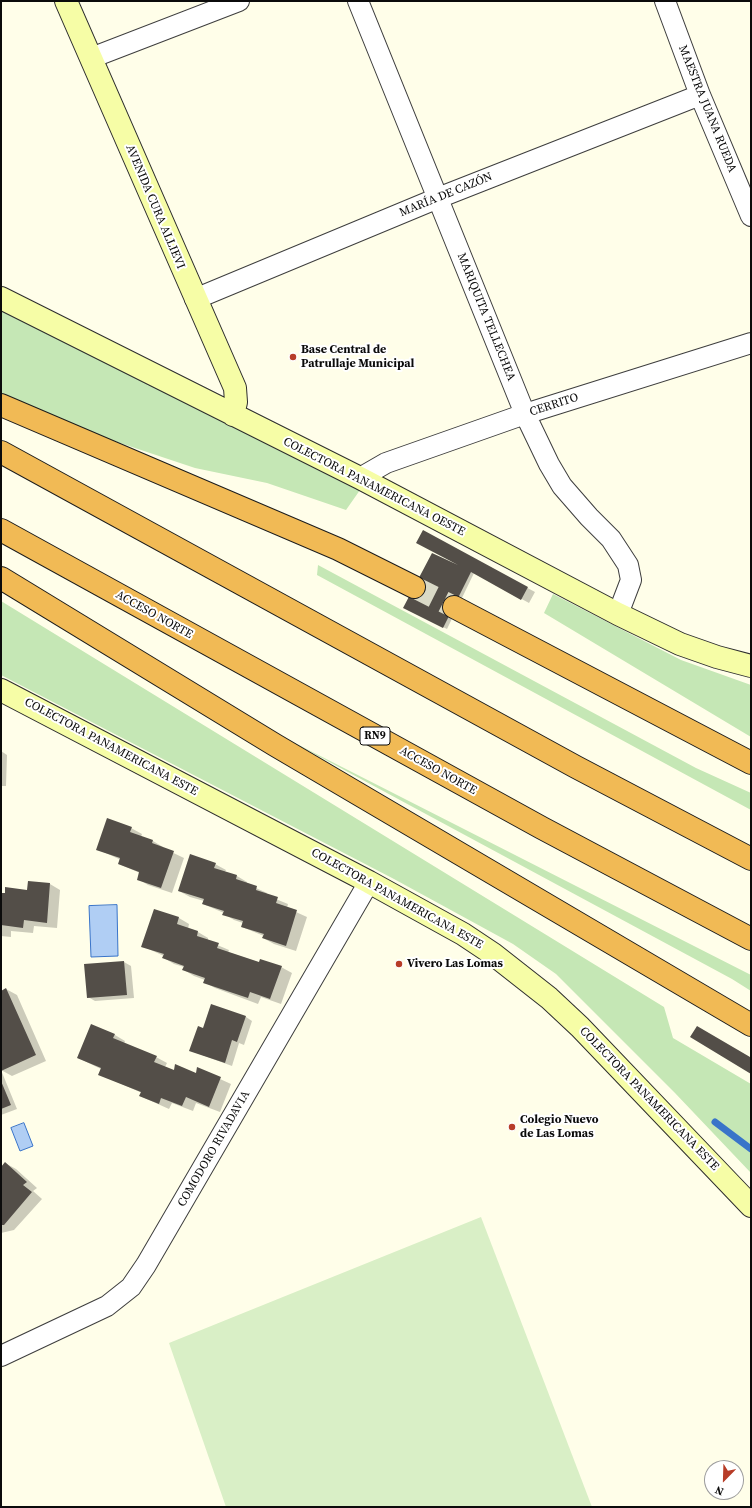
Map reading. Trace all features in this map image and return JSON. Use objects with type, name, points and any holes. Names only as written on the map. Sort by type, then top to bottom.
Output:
[{"type":"highway","points":[[1,405],[338,549],[414,588]]},
{"type":"highway","points":[[1,452],[576,767],[751,859]]},
{"type":"highway","name":"ACCESO NORTE","points":[[1,530],[535,824],[751,939]]},
{"type":"highway","points":[[1,578],[275,745],[751,1025]]},
{"type":"highway","points":[[454,607],[751,763]]},
{"type":"street","name":"AVENIDA CURA ALLIEVI","points":[[66,1],[235,388],[236,402],[233,415]]},
{"type":"street","points":[[92,58],[239,1]]},
{"type":"street","name":"MARIQUITA TELLECHEA","points":[[358,1],[525,414],[549,464],[562,486],[589,517],[611,539],[628,565],[631,580],[618,614]]},
{"type":"street","name":"MAESTRA JUANA RUEDA","points":[[664,1],[700,95],[751,216]]},
{"type":"street","name":"MARÍA DE CAZÓN","points":[[195,299],[438,198],[700,95]]},
{"type":"street","name":"COLECTORA PANAMERICANA OESTE","points":[[1,298],[360,478],[618,614],[680,644],[751,666]]},
{"type":"street","name":"CERRITO","points":[[360,478],[386,462],[525,414],[751,343]]},
{"type":"street","name":"COLECTORA PANAMERICANA ESTE","points":[[1,690],[369,882],[463,934],[493,954],[550,998],[580,1027],[751,1206]]},
{"type":"street","name":"COMODORO RIVADAVIA","points":[[1,1356],[107,1306],[131,1287],[146,1265],[369,882]]},
{"type":"green space","points":[[1,307],[360,490],[346,510],[267,483],[195,468],[72,427],[1,397]]},
{"type":"green space","points":[[318,565],[696,768],[751,793],[751,810],[317,575]]},
{"type":"green space","points":[[553,594],[681,660],[751,685],[751,737],[544,613]]},
{"type":"green space","points":[[1,601],[664,1007],[673,1038],[751,1084],[751,1173],[675,1093],[556,974],[513,944],[394,879],[1,675]]},
{"type":"green space","points":[[283,737],[751,975],[751,991],[732,979]]},
{"type":"green space","points":[[481,1217],[592,1507],[226,1507],[169,1343]]},
{"type":"water","points":[[117,905],[118,956],[91,957],[89,906]]},
{"type":"water","points":[[24,1123],[33,1146],[20,1151],[11,1128]]},
{"type":"building","points":[[423,530],[528,587],[521,600],[471,572],[443,628],[403,608],[432,553],[458,565],[416,543]]},
{"type":"building","points":[[107,818],[132,827],[130,832],[153,840],[152,843],[174,851],[161,888],[137,880],[139,872],[118,864],[120,858],[96,850]]},
{"type":"building","points":[[190,854],[216,863],[214,868],[237,875],[236,879],[257,886],[256,890],[278,897],[276,903],[297,910],[286,946],[262,938],[264,934],[241,927],[243,921],[222,915],[224,911],[202,904],[204,899],[178,891]]},
{"type":"building","points":[[28,881],[50,883],[47,923],[24,920],[23,928],[1,925],[1,893],[5,893],[5,887],[27,890]]},
{"type":"building","points":[[154,909],[179,917],[177,924],[198,931],[197,936],[219,943],[217,948],[259,962],[260,959],[282,966],[270,999],[250,992],[248,998],[203,983],[205,978],[182,970],[184,966],[162,958],[164,954],[141,947]]},
{"type":"building","points":[[124,961],[127,995],[87,998],[84,964]]},
{"type":"building","points":[[6,988],[36,1055],[1,1071],[1,991]]},
{"type":"building","points":[[211,1004],[246,1016],[237,1042],[232,1040],[225,1063],[189,1051],[198,1026],[203,1028]]},
{"type":"building","points":[[91,1024],[115,1034],[113,1038],[157,1056],[154,1062],[174,1070],[175,1064],[196,1073],[197,1067],[221,1077],[209,1107],[186,1097],[182,1106],[161,1098],[159,1104],[139,1096],[141,1092],[98,1075],[101,1068],[77,1058]]},
{"type":"building","points":[[697,1026],[750,1057],[751,1055],[751,1074],[690,1037]]},
{"type":"building","points":[[1,1081],[11,1105],[1,1109]]},
{"type":"building","points":[[5,1162],[27,1182],[23,1185],[32,1192],[4,1225],[1,1225],[1,1167]]},
{"type":"waterway","points":[[715,1122],[751,1149]]},
{"type":"tunnel","points":[[414,587],[454,607]]},
{"type":"place","name":"Base Central de Patrullaje Municipal","points":[[293,357]]},
{"type":"place","name":"Vivero Las Lomas","points":[[399,964]]},
{"type":"place","name":"Colegio Nuevo de Las Lomas","points":[[512,1127]]}]
